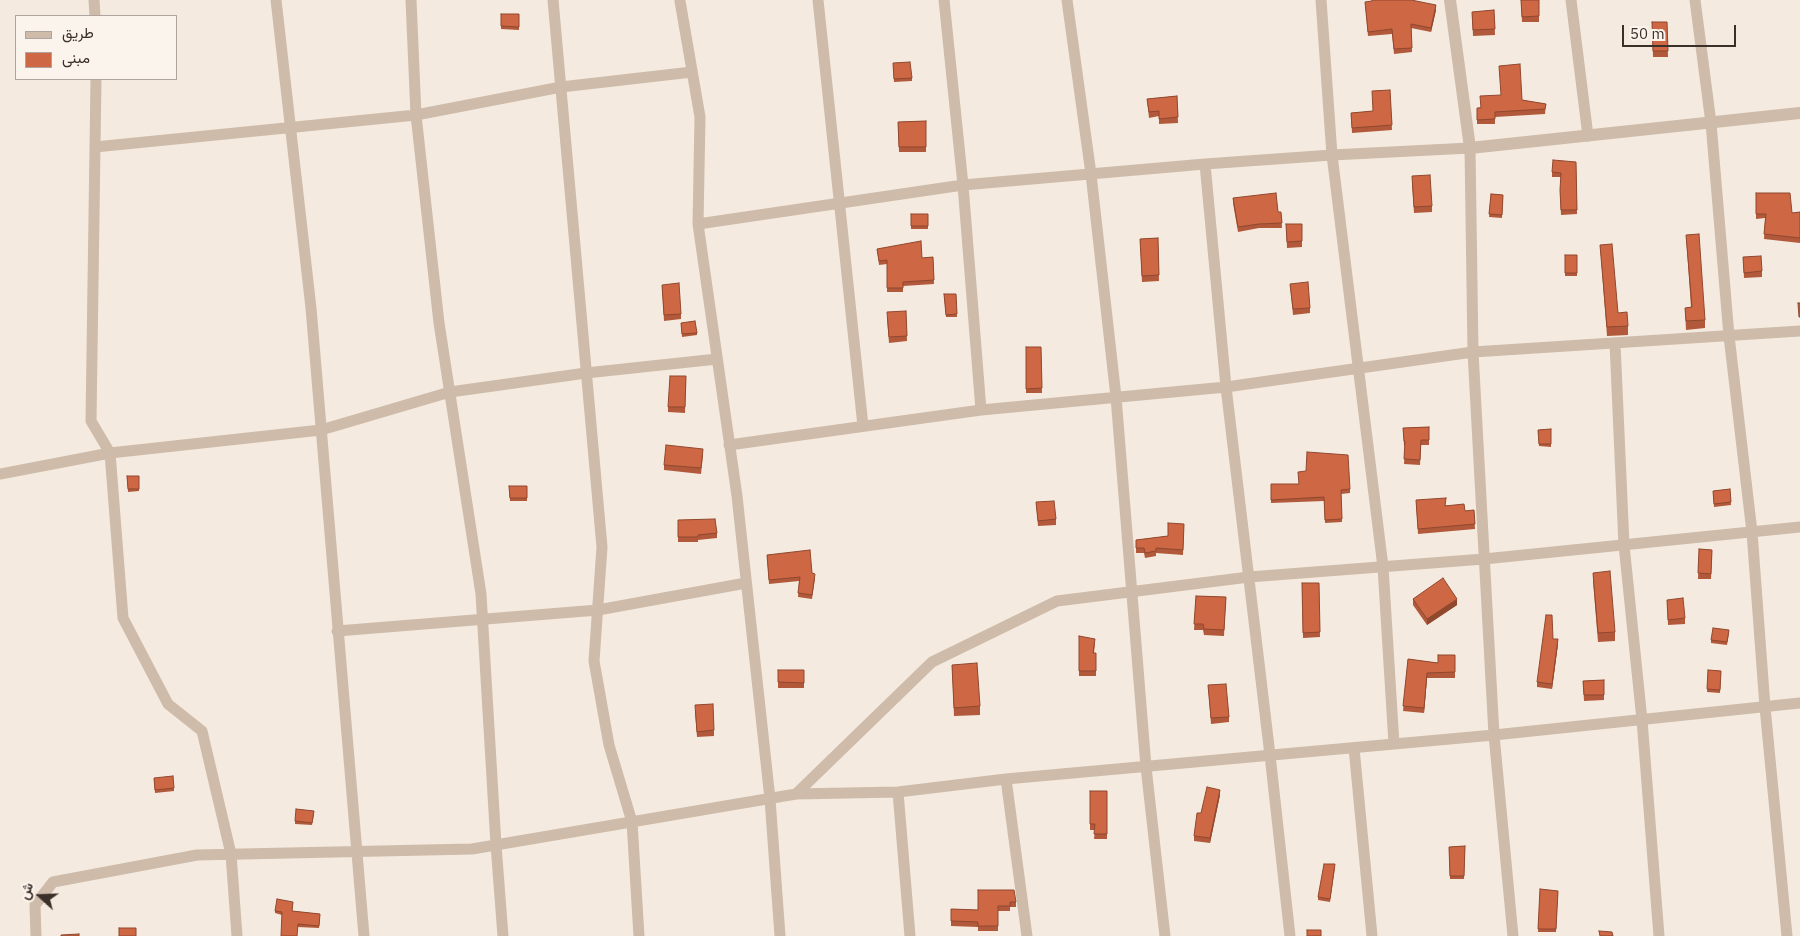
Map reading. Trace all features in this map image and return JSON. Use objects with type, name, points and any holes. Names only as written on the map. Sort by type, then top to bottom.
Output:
[{"type":"street","points":[[94,0],[95,15]]},
{"type":"street","points":[[276,0],[311,308],[364,936]]},
{"type":"street","points":[[411,0],[416,115],[439,323],[481,594],[503,936]]},
{"type":"street","points":[[552,0],[602,547],[594,661],[609,745],[632,822],[639,936]]},
{"type":"street","points":[[683,0],[700,117],[698,224],[746,583],[770,798],[780,936]]},
{"type":"street","points":[[818,0],[862,426]]},
{"type":"street","points":[[944,0],[963,185],[981,410]]},
{"type":"street","points":[[1067,0],[1091,174],[1116,397],[1146,767],[1165,936]]},
{"type":"street","points":[[1321,0],[1332,155],[1383,567],[1394,744]]},
{"type":"street","points":[[1450,0],[1470,148],[1473,352],[1484,559],[1494,735],[1513,936]]},
{"type":"street","points":[[1572,0],[1588,136]]},
{"type":"street","points":[[1696,0],[1710,123],[1729,336],[1752,532],[1765,707],[1787,936]]},
{"type":"street","points":[[95,147],[416,115],[560,87],[692,72]]},
{"type":"street","points":[[96,80],[91,421],[110,453],[124,618],[168,704],[202,731],[231,854],[238,936]]},
{"type":"street","points":[[698,224],[963,185],[1205,164],[1470,148],[1800,113]]},
{"type":"street","points":[[1205,164],[1226,387],[1290,936]]},
{"type":"street","points":[[729,445],[981,410],[1226,387],[1473,352],[1800,331]]},
{"type":"street","points":[[1615,343],[1624,545],[1642,720],[1659,936]]},
{"type":"street","points":[[0,474],[110,453],[321,430],[450,392],[586,373],[717,359]]},
{"type":"street","points":[[796,794],[932,662],[1057,601],[1249,577],[1484,559],[1800,527]]},
{"type":"street","points":[[338,632],[598,610],[746,583]]},
{"type":"street","points":[[36,936],[35,905],[53,882],[197,855],[472,849],[796,794],[898,792],[1006,779],[1494,735],[1800,703]]},
{"type":"street","points":[[1354,748],[1372,936]]},
{"type":"street","points":[[1006,779],[1027,936]]},
{"type":"street","points":[[898,792],[910,936]]},
{"type":"building","points":[[1372,0],[1411,0],[1436,5],[1431,28],[1411,24],[1412,48],[1394,49],[1392,29],[1368,32],[1365,2]]},
{"type":"building","points":[[1521,0],[1539,0],[1539,16],[1522,17]]},
{"type":"building","points":[[1494,10],[1495,29],[1473,30],[1472,12]]},
{"type":"building","points":[[501,14],[519,14],[519,27],[501,26]]},
{"type":"building","points":[[1652,22],[1667,22],[1668,51],[1653,51]]},
{"type":"building","points":[[910,62],[912,78],[894,79],[893,63]]},
{"type":"building","points":[[1520,64],[1522,100],[1546,104],[1545,109],[1495,112],[1495,119],[1477,120],[1477,108],[1481,108],[1480,96],[1501,95],[1499,66]]},
{"type":"building","points":[[1390,90],[1392,125],[1352,128],[1351,113],[1373,111],[1372,91]]},
{"type":"building","points":[[1177,96],[1178,117],[1159,119],[1159,111],[1149,112],[1147,99]]},
{"type":"building","points":[[926,121],[926,147],[899,147],[898,122]]},
{"type":"building","points":[[1553,160],[1576,162],[1577,210],[1561,210],[1561,173],[1552,172]]},
{"type":"building","points":[[1430,175],[1432,206],[1414,207],[1412,176]]},
{"type":"building","points":[[1276,193],[1278,212],[1281,212],[1282,223],[1238,227],[1233,198]]},
{"type":"building","points":[[1756,193],[1790,193],[1792,213],[1800,212],[1800,238],[1764,234],[1766,214],[1756,214]]},
{"type":"building","points":[[1491,194],[1503,195],[1502,215],[1489,214]]},
{"type":"building","points":[[911,214],[928,214],[928,226],[911,226]]},
{"type":"building","points":[[1286,224],[1302,224],[1302,241],[1287,242]]},
{"type":"building","points":[[1699,234],[1705,320],[1686,321],[1685,308],[1692,307],[1686,235]]},
{"type":"building","points":[[1158,238],[1159,275],[1142,276],[1140,239]]},
{"type":"building","points":[[921,241],[922,258],[933,257],[934,280],[903,282],[903,288],[887,288],[887,260],[879,261],[877,249]]},
{"type":"building","points":[[1612,244],[1618,313],[1627,312],[1628,326],[1607,327],[1600,245]]},
{"type":"building","points":[[1565,255],[1577,255],[1577,273],[1565,273]]},
{"type":"building","points":[[1761,256],[1762,271],[1744,273],[1743,257]]},
{"type":"building","points":[[1308,282],[1310,308],[1293,309],[1290,284]]},
{"type":"building","points":[[679,283],[681,314],[664,315],[662,285]]},
{"type":"building","points":[[944,294],[956,294],[957,314],[946,315]]},
{"type":"building","points":[[1798,303],[1800,303],[1800,317],[1799,317]]},
{"type":"building","points":[[906,311],[907,336],[889,337],[887,312]]},
{"type":"building","points":[[695,321],[697,333],[682,334],[681,323]]},
{"type":"building","points":[[1026,347],[1041,347],[1042,388],[1026,389]]},
{"type":"building","points":[[670,376],[686,376],[685,407],[668,407]]},
{"type":"building","points":[[1429,427],[1429,440],[1421,440],[1420,460],[1404,459],[1405,441],[1403,428]]},
{"type":"building","points":[[1551,429],[1551,444],[1539,444],[1538,430]]},
{"type":"building","points":[[666,445],[703,449],[701,468],[664,465]]},
{"type":"building","points":[[1307,452],[1348,455],[1350,489],[1341,490],[1342,519],[1325,520],[1324,497],[1271,500],[1271,484],[1299,484],[1298,472],[1306,471]]},
{"type":"building","points":[[127,476],[139,476],[139,489],[128,489]]},
{"type":"building","points":[[509,486],[527,486],[527,498],[510,498]]},
{"type":"building","points":[[1730,489],[1731,502],[1714,504],[1713,491]]},
{"type":"building","points":[[1446,498],[1445,506],[1464,504],[1465,511],[1474,510],[1475,524],[1418,529],[1416,500]]},
{"type":"building","points":[[1054,501],[1056,519],[1038,521],[1036,502]]},
{"type":"building","points":[[715,519],[717,533],[698,535],[698,537],[678,537],[678,520]]},
{"type":"building","points":[[1168,523],[1184,524],[1183,550],[1156,548],[1156,551],[1145,553],[1144,548],[1136,548],[1136,540],[1168,536]]},
{"type":"building","points":[[1699,549],[1712,550],[1711,574],[1698,573]]},
{"type":"building","points":[[810,550],[812,573],[815,574],[812,595],[798,593],[800,577],[769,580],[767,555]]},
{"type":"building","points":[[1610,571],[1615,632],[1598,633],[1593,573]]},
{"type":"building","points":[[1443,578],[1457,599],[1427,619],[1413,599]]},
{"type":"building","points":[[1302,583],[1319,583],[1320,632],[1303,633]]},
{"type":"building","points":[[1196,596],[1226,597],[1224,630],[1204,629],[1203,624],[1194,624]]},
{"type":"building","points":[[1683,598],[1685,618],[1668,620],[1667,600]]},
{"type":"building","points":[[1546,615],[1552,615],[1553,639],[1558,639],[1552,684],[1537,682]]},
{"type":"building","points":[[1713,628],[1729,630],[1727,642],[1711,640]]},
{"type":"building","points":[[1079,636],[1095,639],[1093,653],[1096,653],[1096,671],[1079,671]]},
{"type":"building","points":[[1438,655],[1455,655],[1455,672],[1427,673],[1424,708],[1403,706],[1408,659],[1438,663]]},
{"type":"building","points":[[977,663],[980,706],[954,708],[952,665]]},
{"type":"building","points":[[778,670],[804,670],[804,683],[778,682]]},
{"type":"building","points":[[1708,670],[1721,671],[1720,690],[1707,689]]},
{"type":"building","points":[[1604,680],[1604,695],[1584,695],[1583,681]]},
{"type":"building","points":[[1226,684],[1229,717],[1211,718],[1208,685]]},
{"type":"building","points":[[713,704],[714,730],[697,732],[695,705]]},
{"type":"building","points":[[173,776],[174,788],[155,790],[154,778]]},
{"type":"building","points":[[1207,787],[1220,790],[1210,838],[1194,836],[1197,813],[1201,813]]},
{"type":"building","points":[[1090,791],[1107,791],[1107,834],[1094,834],[1095,824],[1090,824]]},
{"type":"building","points":[[296,809],[314,811],[312,823],[295,821]]},
{"type":"building","points":[[1465,846],[1464,876],[1450,876],[1449,847]]},
{"type":"building","points":[[1324,864],[1335,864],[1330,899],[1318,897]]},
{"type":"building","points":[[1540,889],[1558,891],[1556,929],[1538,929]]},
{"type":"building","points":[[978,890],[1014,890],[1016,902],[1010,902],[1010,906],[998,906],[998,926],[978,926],[978,922],[951,921],[951,909],[978,910]]},
{"type":"building","points":[[277,899],[293,902],[292,911],[320,914],[319,926],[298,924],[297,936],[281,936],[282,912],[275,911]]},
{"type":"building","points":[[119,928],[136,928],[136,936],[119,936]]},
{"type":"building","points":[[1307,930],[1321,930],[1321,936],[1307,936]]},
{"type":"building","points":[[1599,931],[1612,932],[1613,936],[1600,936]]},
{"type":"building","points":[[79,934],[79,936],[61,936],[61,935]]}]
